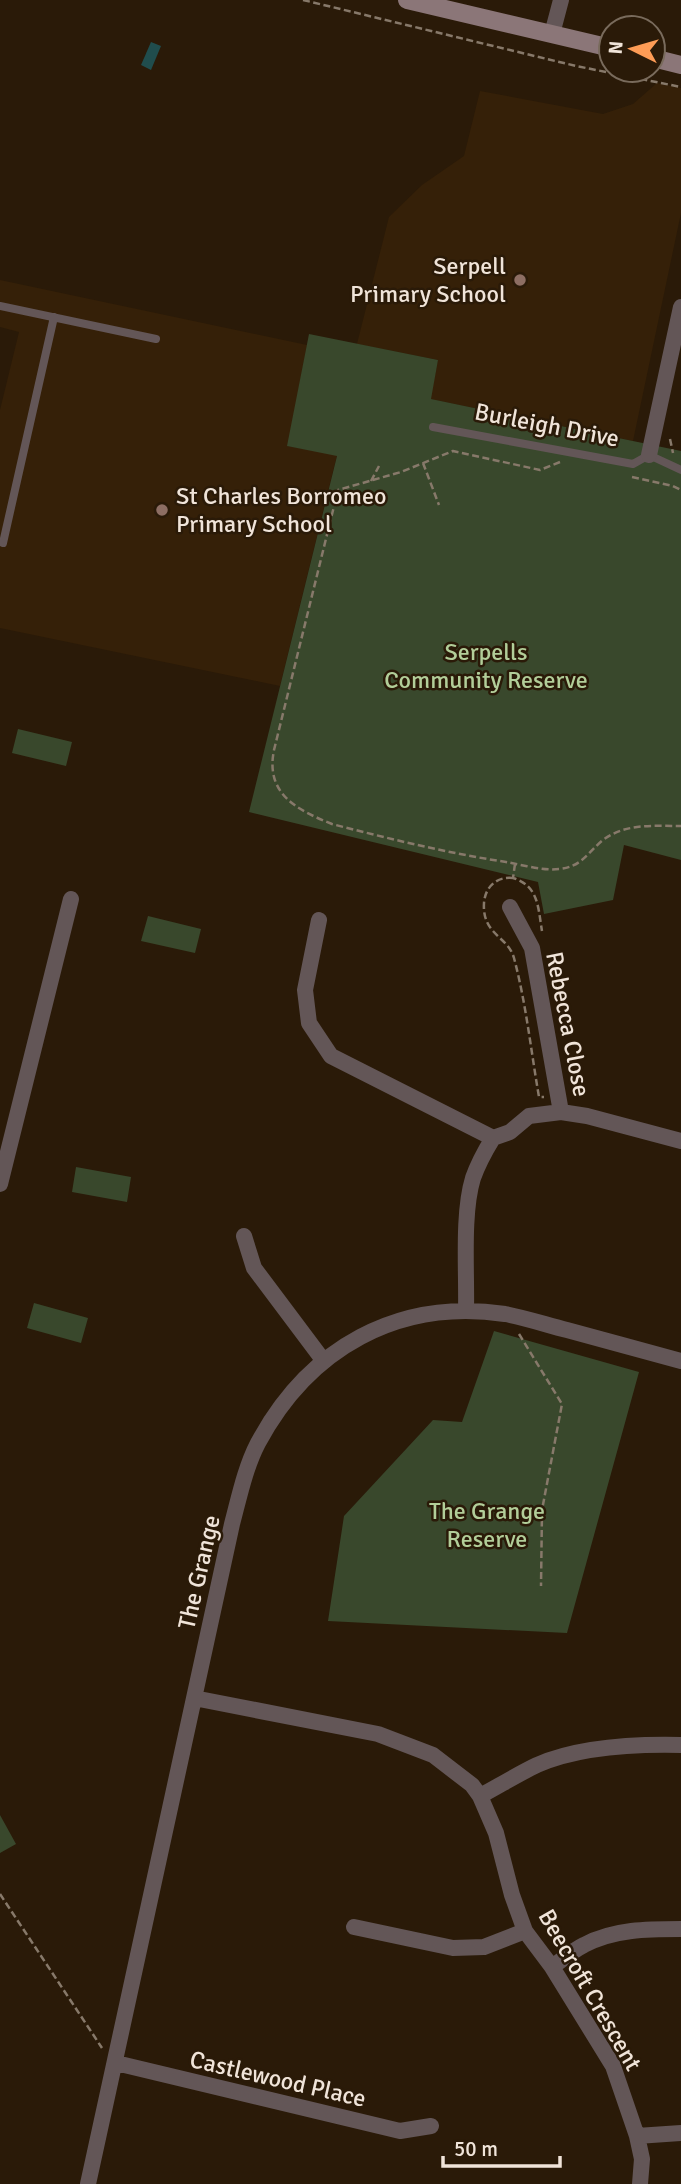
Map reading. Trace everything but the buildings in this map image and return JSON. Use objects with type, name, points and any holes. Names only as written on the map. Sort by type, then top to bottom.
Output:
[{"type":"street","points":[[407,0],[597,45]]},
{"type":"street","points":[[552,34],[561,0]]},
{"type":"street","name":"Burleigh Drive","points":[[649,455],[681,307]]},
{"type":"street","points":[[0,1184],[71,899]]},
{"type":"street","name":"Rebecca Close","points":[[510,907],[532,948],[561,1112]]},
{"type":"street","points":[[319,920],[305,990],[309,1023],[331,1056],[493,1138]]},
{"type":"street","points":[[466,1311],[468,1209],[472,1181],[493,1138],[510,1132],[529,1116],[561,1112],[587,1116],[681,1141]]},
{"type":"street","points":[[244,1236],[254,1268],[323,1360]]},
{"type":"street","name":"The Grange","points":[[88,2184],[232,1524],[257,1445],[277,1411],[323,1360],[367,1332],[434,1312],[466,1311],[506,1315],[681,1361]]},
{"type":"street","name":"Beecroft Crescent","points":[[194,1698],[378,1734],[432,1755],[472,1785],[480,1796],[496,1833],[512,1895],[525,1931],[552,1967],[613,2066],[637,2136],[642,2159],[640,2184]]},
{"type":"street","points":[[480,1796],[539,1764],[584,1752],[638,1744],[681,1745]]},
{"type":"street","points":[[354,1927],[453,1948],[484,1947],[525,1931]]},
{"type":"street","points":[[552,1967],[583,1945],[613,1934],[645,1929],[681,1929]]},
{"type":"street","name":"Castlewood Place","points":[[116,2063],[400,2131],[431,2126]]},
{"type":"street","points":[[637,2136],[681,2133]]},
{"type":"lane","points":[[0,306],[156,339]]},
{"type":"lane","points":[[3,543],[54,317]]},
{"type":"lane","name":"Burleigh Drive","points":[[433,427],[633,464],[649,455],[681,470]]},
{"type":"path","points":[[303,0],[576,66],[681,87]]},
{"type":"path","points":[[670,435],[669,444],[674,455],[681,458]]},
{"type":"path","points":[[561,462],[540,470],[453,451],[401,472],[338,490],[271,763],[276,783],[286,800],[311,816],[332,824],[471,857],[559,869],[589,856],[603,841],[622,830],[645,825],[681,826]]},
{"type":"path","points":[[423,463],[439,505]]},
{"type":"path","points":[[371,481],[379,466]]},
{"type":"path","points":[[624,475],[681,490]]},
{"type":"path","points":[[506,1315],[562,1404],[542,1510],[541,1586]]},
{"type":"path","points":[[0,1894],[98,2044],[116,2063]]},
{"type":"shaded area","name":"Serpell Primary School","points":[[656,84],[681,88],[681,213],[633,441],[430,399],[438,360],[357,344],[389,217],[422,185],[464,156],[480,91],[603,114],[633,104]]},
{"type":"shaded area","name":"St Charles Borromeo Primary School","points":[[0,280],[307,345],[288,446],[337,455],[280,686],[0,628],[0,410],[19,332],[0,327]]},
{"type":"green space","name":"Serpells Community Reserve","points":[[309,334],[438,360],[431,399],[681,451],[681,860],[624,845],[613,900],[544,914],[538,882],[249,812],[337,456],[287,446]]},
{"type":"green space","points":[[18,729],[72,742],[66,766],[12,753]]},
{"type":"green space","points":[[148,916],[201,929],[195,953],[141,941]]},
{"type":"green space","points":[[76,1167],[131,1177],[127,1202],[72,1192]]},
{"type":"green space","points":[[34,1303],[88,1318],[81,1343],[27,1328]]},
{"type":"green space","name":"The Grange Reserve","points":[[494,1331],[639,1372],[567,1633],[328,1621],[344,1516],[433,1420],[462,1422]]},
{"type":"green space","points":[[0,1815],[16,1844],[0,1853]]},
{"type":"water","points":[[151,42],[161,46],[151,70],[141,65]]},
{"type":"place","name":"Serpell Primary School","points":[[520,280]]},
{"type":"place","name":"St Charles Borromeo Primary School","points":[[162,510]]}]
